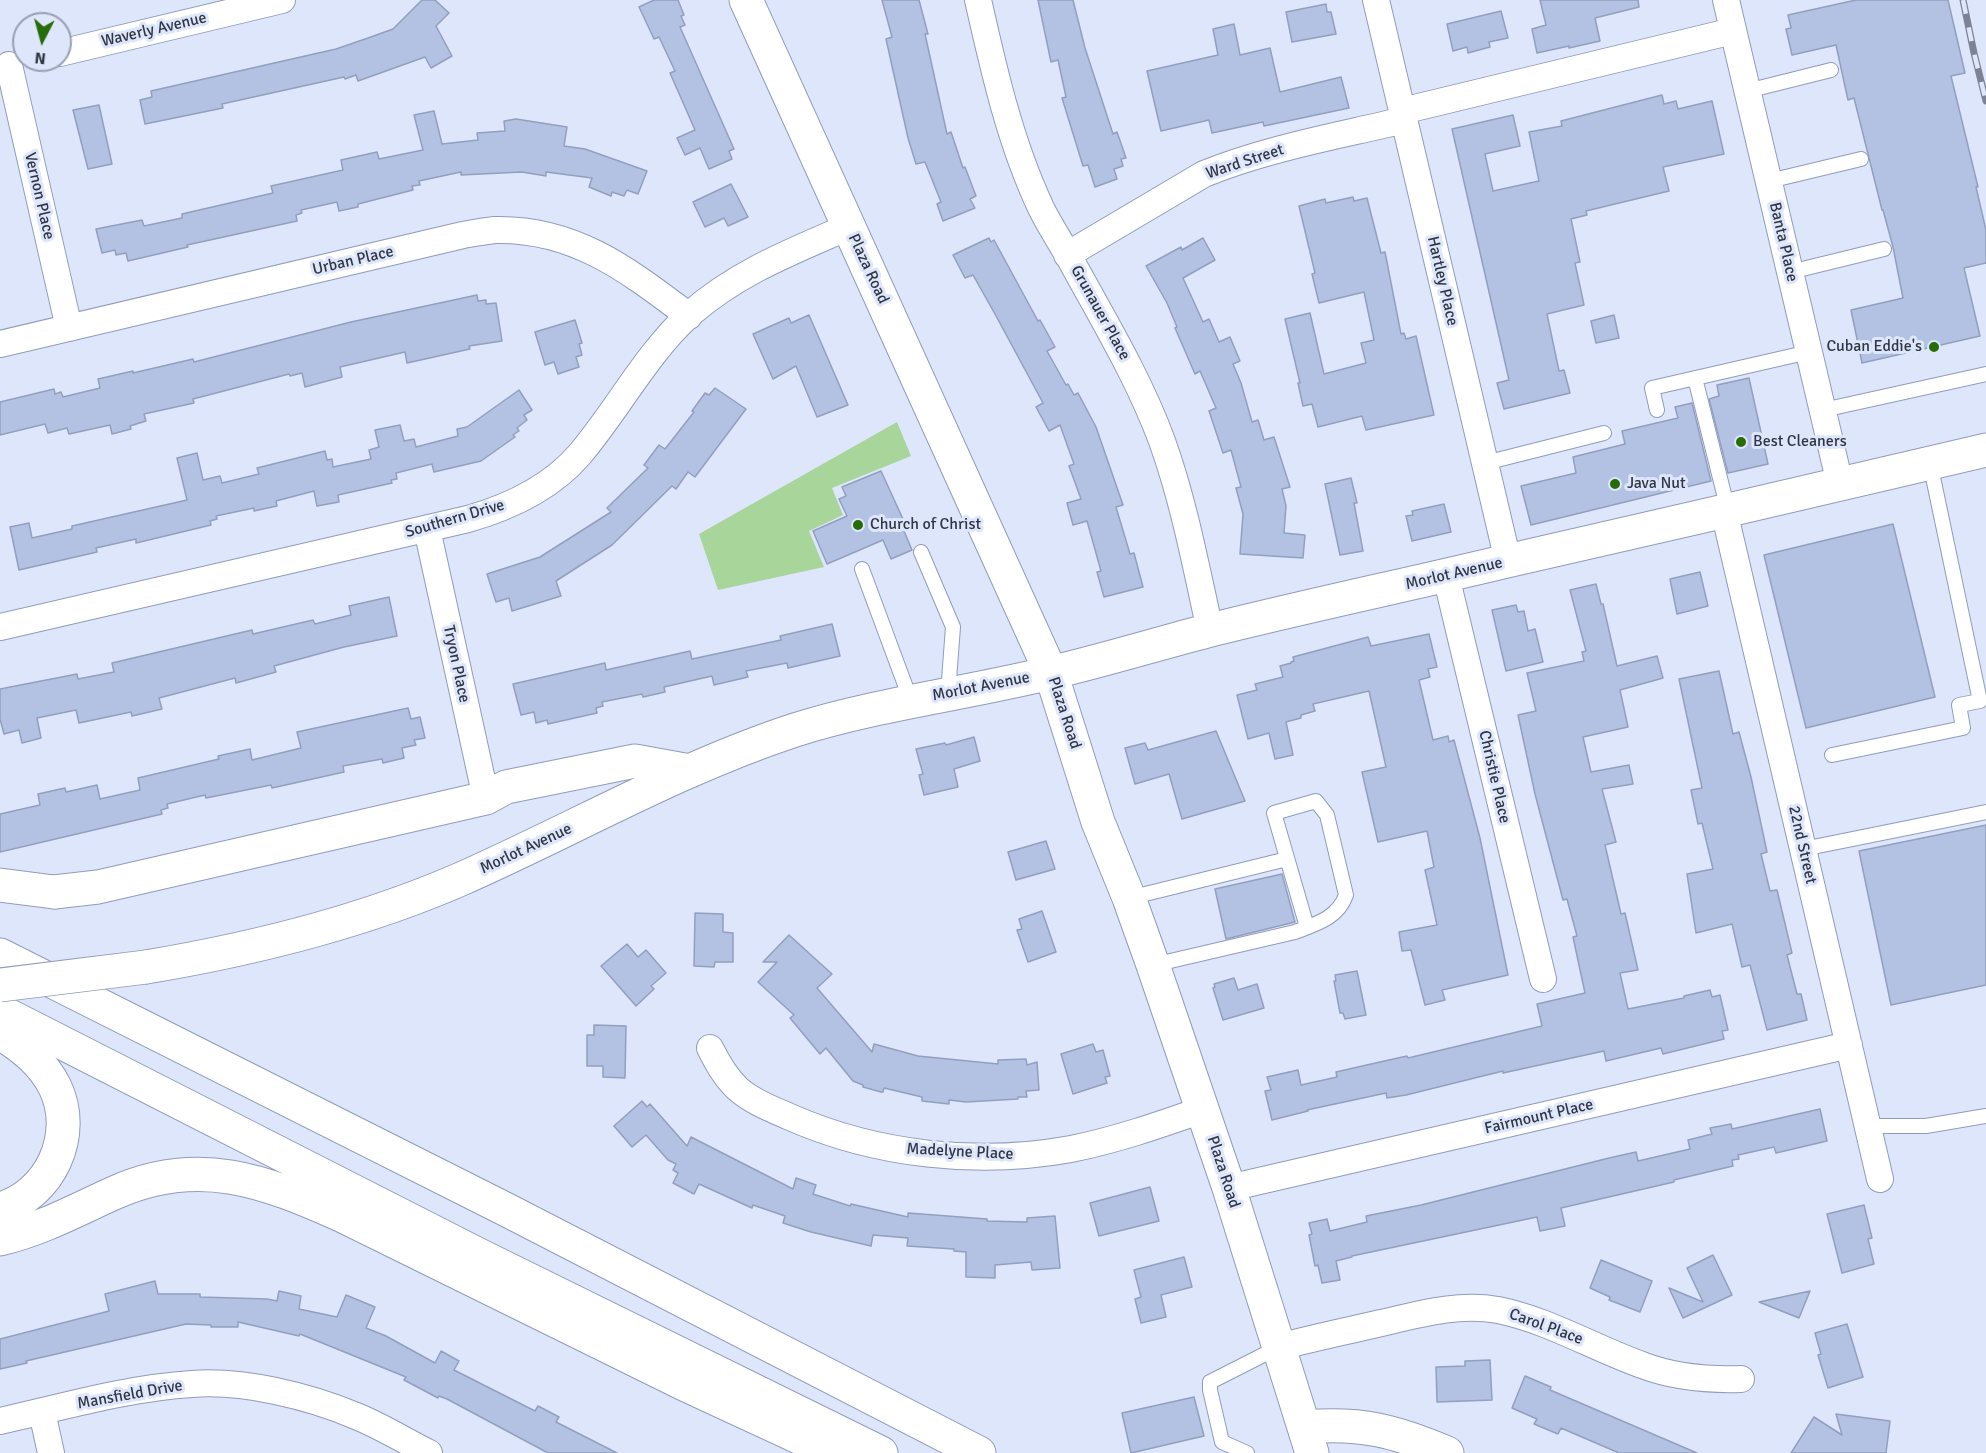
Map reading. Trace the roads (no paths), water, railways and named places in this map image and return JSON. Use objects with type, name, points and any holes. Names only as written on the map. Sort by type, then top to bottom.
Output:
[{"type":"main road","name":"Plaza Road","points":[[746,0],[1052,673],[1098,822],[1153,965],[1229,1188],[1308,1440]]},
{"type":"main road","name":"Morlot Avenue","points":[[0,985],[146,967],[267,944],[328,927],[394,906],[456,881],[690,771],[793,731],[846,716],[1052,673],[1210,630],[1986,450]]},
{"type":"main road","points":[[0,885],[54,892],[98,887],[486,798],[506,787],[635,761],[690,771]]},
{"type":"main road","points":[[0,955],[505,1209],[979,1453]]},
{"type":"main road","points":[[0,1011],[479,1254],[881,1453]]},
{"type":"main road","points":[[0,1033],[31,1055],[45,1071],[56,1089],[62,1110],[60,1149],[53,1167],[42,1183],[27,1196],[0,1209]]},
{"type":"main road","points":[[0,1239],[50,1224],[116,1192],[145,1181],[175,1174],[209,1173],[241,1178],[299,1197],[343,1216],[682,1383],[834,1453]]},
{"type":"main road","points":[[1308,1440],[1333,1425],[1361,1426],[1410,1438],[1447,1453]]},
{"type":"street","name":"Waverly Avenue","points":[[72,49],[282,0]]},
{"type":"street","name":"Grunauer Place","points":[[978,0],[1000,93],[1024,168],[1042,209],[1130,368],[1162,441],[1186,521],[1210,630]]},
{"type":"street","name":"Hartley Place","points":[[1376,0],[1508,561]]},
{"type":"street","name":"Banta Place","points":[[1726,0],[1840,484]]},
{"type":"street","name":"Ward Street","points":[[1067,255],[1204,174],[1226,165],[1403,115],[1733,32]]},
{"type":"street","name":"Vernon Place","points":[[14,72],[69,328]]},
{"type":"street","name":"Southern Drive","points":[[0,627],[427,529],[496,511],[526,497],[554,478],[579,455],[664,341],[719,290],[750,271],[849,227]]},
{"type":"street","name":"Urban Place","points":[[0,344],[463,235],[495,230],[528,232],[560,238],[590,249],[632,274],[689,316]]},
{"type":"street","name":"22nd Street","points":[[1726,511],[1880,1179]]},
{"type":"street","name":"Tryon Place","points":[[427,529],[486,798]]},
{"type":"street","name":"Christie Place","points":[[1446,576],[1543,979]]},
{"type":"street","name":"Fairmount Place","points":[[1229,1188],[1849,1045]]},
{"type":"street","name":"Madelyne Place","points":[[710,1048],[732,1083],[759,1104],[843,1136],[886,1147],[931,1153],[978,1156],[1022,1155],[1070,1149],[1116,1139],[1202,1110]]},
{"type":"street","name":"Carol Place","points":[[1279,1347],[1432,1311],[1465,1306],[1497,1310],[1528,1318],[1643,1366],[1669,1373],[1717,1379],[1741,1379]]},
{"type":"street","name":"Mansfield Drive","points":[[0,1421],[155,1387],[194,1383],[240,1385],[284,1392],[356,1416],[429,1453]]},
{"type":"street","points":[[42,1412],[51,1453]]},
{"type":"lane","points":[[1747,92],[1831,70]]},
{"type":"lane","points":[[1769,181],[1861,159]]},
{"type":"lane","points":[[1790,272],[1884,249]]},
{"type":"lane","points":[[1657,410],[1652,388],[1809,352]]},
{"type":"lane","points":[[1823,410],[1986,374]]},
{"type":"lane","points":[[1695,378],[1726,511]]},
{"type":"lane","points":[[1485,464],[1604,433]]},
{"type":"lane","points":[[1832,755],[1963,728],[1959,705],[1980,701],[1930,463]]},
{"type":"lane","points":[[921,552],[953,627],[948,693]]},
{"type":"lane","points":[[862,568],[910,701]]},
{"type":"lane","points":[[1153,965],[1295,933],[1331,918],[1343,905],[1346,895],[1327,815],[1316,801],[1274,813],[1307,927]]},
{"type":"lane","points":[[1803,849],[1986,812]]},
{"type":"lane","points":[[1129,898],[1287,859]]},
{"type":"lane","points":[[1867,1126],[1926,1126],[1986,1116]]},
{"type":"lane","points":[[1247,1453],[1222,1442],[1210,1382],[1279,1347]]},
{"type":"railway","points":[[1963,0],[1986,101]]},
{"type":"place","name":"Cuban Eddie's","points":[[1934,347]]},
{"type":"place","name":"Best Cleaners","points":[[1741,442]]},
{"type":"place","name":"Java Nut","points":[[1615,484]]},
{"type":"place","name":"Church of Christ","points":[[858,525]]}]
